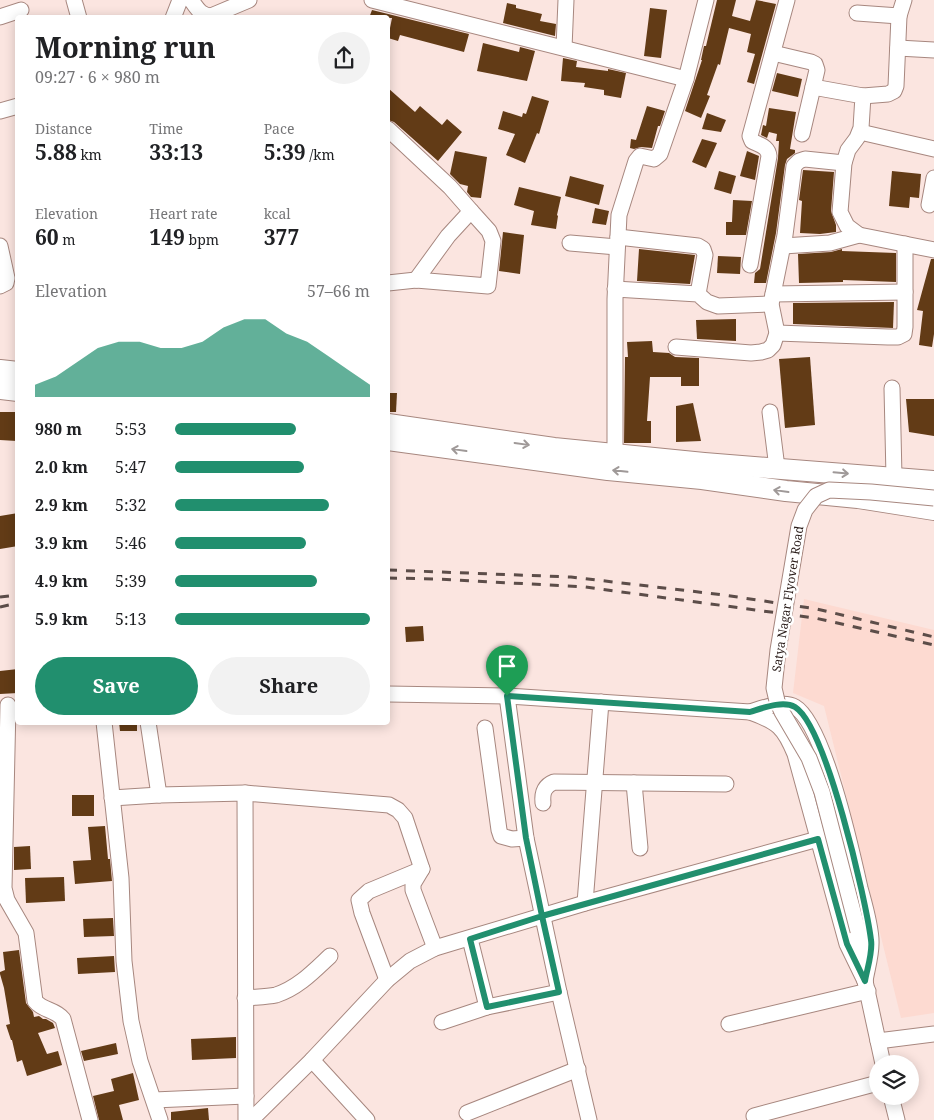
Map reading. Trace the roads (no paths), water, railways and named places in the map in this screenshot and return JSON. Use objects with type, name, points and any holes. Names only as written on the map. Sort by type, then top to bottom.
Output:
[{"type":"main road","points":[[0,370],[15,372]]},
{"type":"main road","points":[[0,389],[15,391]]},
{"type":"main road","points":[[390,424],[554,448],[615,454],[703,471],[786,492],[934,506],[934,489]]},
{"type":"main road","points":[[390,440],[608,470],[703,471],[777,468],[934,480]]},
{"type":"street","points":[[74,0],[78,15]]},
{"type":"street","points":[[174,15],[180,0]]},
{"type":"street","points":[[191,0],[199,12],[204,15]]},
{"type":"street","points":[[213,15],[249,0]]},
{"type":"street","points":[[372,0],[686,79]]},
{"type":"street","points":[[564,48],[566,0]]},
{"type":"street","points":[[615,454],[615,289],[619,215],[636,161],[640,156],[654,159],[660,154],[686,79],[706,0]]},
{"type":"street","points":[[813,87],[863,96],[888,94],[894,91],[896,86],[899,16],[904,0]]},
{"type":"street","points":[[750,264],[769,156],[766,148],[752,141],[750,136],[774,53],[782,1]]},
{"type":"street","points":[[0,17],[21,9]]},
{"type":"street","points":[[857,13],[899,16]]},
{"type":"street","points":[[898,48],[934,50]]},
{"type":"street","points":[[774,53],[815,64],[817,70],[802,134]]},
{"type":"street","points":[[863,96],[860,132],[848,150],[844,163],[840,212],[847,226],[859,235],[934,250]]},
{"type":"street","points":[[0,111],[15,107]]},
{"type":"street","points":[[390,131],[450,186],[489,231],[493,241],[488,286],[416,280],[390,283]]},
{"type":"street","points":[[860,132],[934,149]]},
{"type":"street","points":[[676,347],[751,353],[761,352],[773,345],[776,333],[772,299],[783,246],[794,166],[799,161],[805,159],[844,163]]},
{"type":"street","points":[[929,206],[934,178]]},
{"type":"street","points":[[416,280],[448,236],[471,210]]},
{"type":"street","points":[[783,246],[830,243],[859,235]]},
{"type":"street","points":[[570,243],[618,242],[698,246],[703,249],[705,255],[698,294]]},
{"type":"street","points":[[776,333],[898,337],[904,334],[905,244]]},
{"type":"street","points":[[0,246],[6,283],[0,286]]},
{"type":"street","points":[[615,289],[698,294],[707,302],[718,306],[772,299],[905,292]]},
{"type":"street","points":[[892,388],[894,477]]},
{"type":"street","points":[[770,412],[777,468]]},
{"type":"street","name":"Satya Nagar Flyover Road","points":[[866,986],[858,931],[822,792],[809,758],[777,701],[774,688],[778,650],[799,526],[804,510],[816,496],[829,490],[871,492],[934,506]]},
{"type":"street","points":[[390,694],[507,696],[750,712],[768,718],[779,725],[787,735],[795,754],[847,944],[866,986],[881,1055]]},
{"type":"street","points":[[507,696],[526,838],[589,1120]]},
{"type":"street","points":[[584,903],[601,702]]},
{"type":"street","points":[[9,704],[4,888],[7,900],[26,933],[35,1001],[44,1009],[58,1013],[62,1019],[90,1120]]},
{"type":"street","points":[[750,712],[784,704],[794,706],[802,713],[814,733],[836,793],[865,906],[872,942],[866,986]]},
{"type":"street","points":[[104,725],[121,878],[124,961],[132,1021],[140,1061],[160,1120]]},
{"type":"street","points":[[148,725],[159,795]]},
{"type":"street","points":[[485,728],[498,830],[501,836],[506,838],[526,838]]},
{"type":"street","points":[[543,803],[544,790],[554,782],[726,784]]},
{"type":"street","points":[[634,783],[640,848]]},
{"type":"street","points":[[112,798],[245,793],[389,805],[398,810],[405,818],[422,869],[413,884],[413,890],[435,948]]},
{"type":"street","points":[[245,793],[246,1120]]},
{"type":"street","points":[[251,1120],[312,1060],[387,980],[410,961],[435,948],[470,939],[584,903],[818,839]]},
{"type":"street","points":[[387,980],[359,906],[359,900],[370,891],[422,869]]},
{"type":"street","points":[[470,939],[487,1007]]},
{"type":"street","points":[[245,998],[274,995],[289,990],[301,983],[330,956]]},
{"type":"street","points":[[729,1024],[866,986]]},
{"type":"street","points":[[442,1022],[487,1007],[559,992]]},
{"type":"street","points":[[878,1041],[934,1034]]},
{"type":"street","points":[[312,1060],[367,1120]]},
{"type":"street","points":[[468,1113],[578,1069]]},
{"type":"street","points":[[754,1116],[869,1085]]},
{"type":"street","points":[[154,1100],[246,1096]]},
{"type":"street","points":[[893,1105],[897,1120]]},
{"type":"railway","points":[[390,570],[571,577],[724,595],[817,609],[934,637]]},
{"type":"railway","points":[[390,578],[585,587],[815,618],[934,645]]},
{"type":"railway","points":[[0,597],[15,595]]},
{"type":"railway","points":[[0,607],[15,604]]}]
